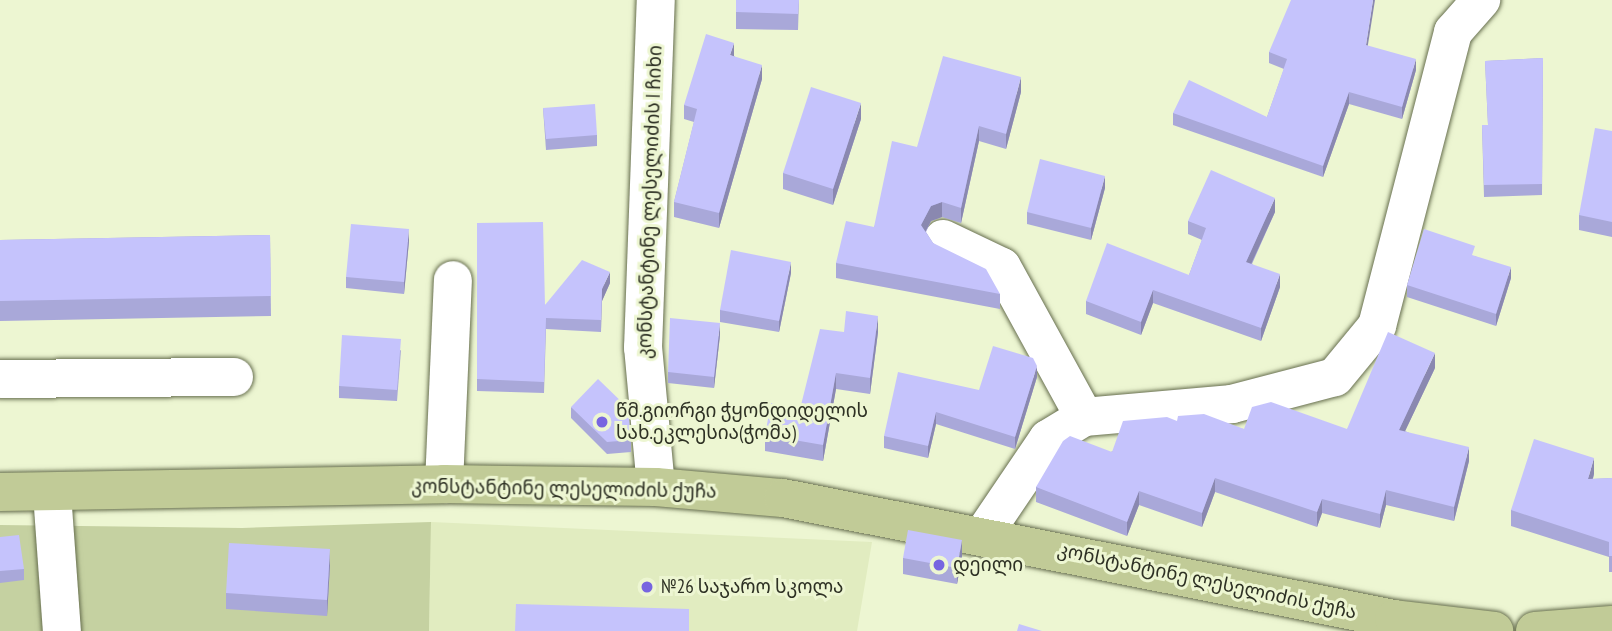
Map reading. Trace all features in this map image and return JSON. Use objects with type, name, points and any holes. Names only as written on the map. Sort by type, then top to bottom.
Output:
[{"type":"main road","name":"კონსტანტინე ლესელიძის ქუჩა","points":[[0,492],[443,484],[656,487],[783,498],[983,535],[1394,619],[1494,631]]},
{"type":"main road","points":[[1535,631],[1612,625]]},
{"type":"street","name":"კონსტანტინე ლესელიძის I ჩიხი","points":[[656,0],[643,348],[656,487]]},
{"type":"street","points":[[983,535],[1048,439],[1084,418],[1232,404],[1335,377],[1377,326],[1454,32],[1480,0]]},
{"type":"street","points":[[943,239],[1002,267],[1084,418]]},
{"type":"street","points":[[443,484],[453,281]]},
{"type":"street","points":[[0,379],[234,377]]},
{"type":"street","points":[[52,493],[62,631]]},
{"type":"shaded area","name":"№26 საჯარო სკოლა","points":[[431,522],[872,542],[857,631],[429,631]]},
{"type":"shaded area","points":[[431,522],[429,631],[0,631],[0,525],[242,528]]},
{"type":"building","points":[[736,0],[799,0],[798,14],[736,12]]},
{"type":"building","points":[[1291,0],[1373,0],[1366,45],[1416,59],[1402,107],[1349,92],[1323,166],[1173,113],[1189,80],[1267,117],[1287,59],[1269,52]]},
{"type":"building","points":[[706,34],[734,43],[730,55],[762,65],[719,213],[674,202],[697,109],[684,105]]},
{"type":"building","points":[[943,56],[1021,77],[1006,134],[979,126],[961,208],[942,202],[931,206],[921,225],[933,243],[986,269],[1000,294],[836,263],[846,221],[874,227],[892,141],[917,147]]},
{"type":"building","points":[[1543,58],[1542,184],[1484,185],[1482,125],[1488,125],[1485,61]]},
{"type":"building","points":[[811,87],[861,103],[833,189],[783,173]]},
{"type":"building","points":[[595,104],[597,135],[546,139],[543,108]]},
{"type":"building","points":[[1595,128],[1612,131],[1612,222],[1579,215]]},
{"type":"building","points":[[1040,159],[1105,176],[1091,228],[1027,212]]},
{"type":"building","points":[[1211,170],[1275,198],[1246,262],[1280,274],[1261,328],[1153,290],[1141,322],[1086,301],[1107,243],[1189,275],[1206,228],[1188,221]]},
{"type":"building","points":[[543,222],[545,305],[582,260],[610,272],[602,289],[601,320],[546,318],[544,382],[477,379],[477,223]]},
{"type":"building","points":[[351,224],[409,229],[404,282],[346,277]]},
{"type":"building","points":[[1424,229],[1475,246],[1472,255],[1511,267],[1496,314],[1407,285]]},
{"type":"building","points":[[270,235],[271,296],[0,301],[0,240]]},
{"type":"building","points":[[731,250],[791,262],[779,321],[720,310]]},
{"type":"building","points":[[846,311],[878,316],[870,378],[836,373],[823,445],[765,435],[771,403],[800,409],[820,329],[844,332]]},
{"type":"building","points":[[670,318],[720,323],[714,377],[668,372]]},
{"type":"building","points":[[1388,332],[1435,353],[1399,430],[1469,447],[1454,507],[1386,490],[1380,514],[1322,499],[1317,512],[1215,478],[1202,513],[1139,491],[1127,522],[1036,487],[1063,441],[1070,436],[1112,452],[1123,421],[1167,417],[1177,421],[1178,416],[1204,414],[1244,429],[1252,407],[1271,402],[1347,429]]},
{"type":"building","points":[[342,335],[401,339],[397,390],[339,386]]},
{"type":"building","points":[[993,346],[1033,358],[1037,366],[1015,437],[936,412],[928,446],[884,436],[898,372],[979,390]]},
{"type":"building","name":"წმ.გიორგი ჭყონდიდელის სახ.ეკლესია(ჭომა)","points":[[598,379],[628,408],[631,440],[607,442],[571,407]]},
{"type":"building","points":[[1534,439],[1594,458],[1588,479],[1612,478],[1612,556],[1609,556],[1609,542],[1511,510]]},
{"type":"building","points":[[908,530],[962,540],[957,568],[903,558]]},
{"type":"building","points":[[19,535],[24,569],[0,571],[0,537]]},
{"type":"building","points":[[229,543],[330,549],[327,600],[226,593]]},
{"type":"building","points":[[516,604],[689,609],[689,631],[515,631]]},
{"type":"building","points":[[1019,624],[1042,631],[1017,631]]},
{"type":"place","name":"წმ.გიორგი ჭყონდიდელის სახ.ეკლესია(ჭომა)","points":[[602,422]]},
{"type":"place","name":"დეილი","points":[[939,565]]},
{"type":"place","name":"№26 საჯარო სკოლა","points":[[647,587]]}]
